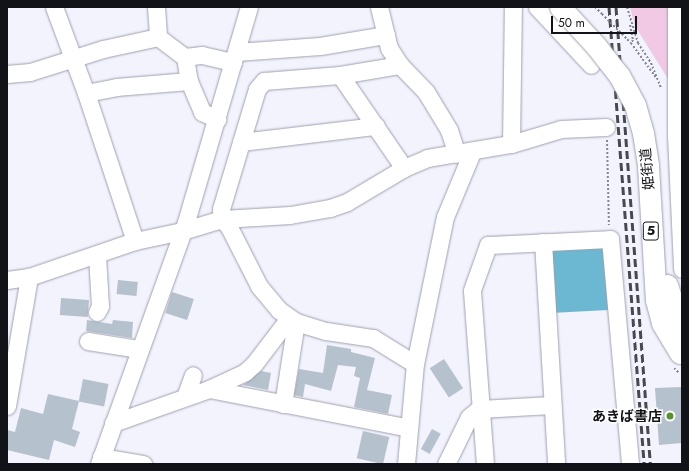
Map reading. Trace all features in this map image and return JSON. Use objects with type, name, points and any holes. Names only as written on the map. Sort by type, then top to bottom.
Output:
[{"type":"main road","name":"姫街道","points":[[560,7],[605,57],[619,75],[635,105],[643,133],[648,166],[656,300],[662,323],[680,353]]},
{"type":"main road","name":"姫街道","points":[[576,7],[622,56],[640,84],[650,108],[662,180],[666,275],[671,303],[682,331]]},
{"type":"street","points":[[54,7],[86,94],[135,241]]},
{"type":"street","points":[[156,7],[158,37]]},
{"type":"street","points":[[143,464],[100,461],[112,423],[182,231],[249,7]]},
{"type":"street","points":[[379,7],[389,48],[400,65],[426,92],[464,153],[445,217],[415,364],[406,464]]},
{"type":"street","points":[[511,144],[513,7]]},
{"type":"street","points":[[537,7],[591,65]]},
{"type":"street","points":[[676,7],[682,269]]},
{"type":"street","points":[[7,74],[30,72],[74,60],[103,49],[158,37],[185,56],[202,55],[235,57],[320,46],[386,35]]},
{"type":"street","points":[[185,56],[189,81],[202,112],[217,118]]},
{"type":"street","points":[[400,65],[340,74],[264,81],[257,89],[222,209],[222,219],[229,227],[258,286],[292,320],[326,331],[373,338],[415,364]]},
{"type":"street","points":[[340,74],[404,168]]},
{"type":"street","points":[[86,94],[116,87],[189,81]]},
{"type":"street","points":[[241,142],[376,126]]},
{"type":"street","points":[[7,280],[29,276],[97,255],[135,241],[182,231],[222,219],[290,215],[330,208],[347,202],[404,168],[427,158],[511,144],[561,129],[606,127]]},
{"type":"street","points":[[485,464],[479,409],[472,290],[488,245],[610,239],[630,464]]},
{"type":"street","points":[[543,242],[556,464]]},
{"type":"street","points":[[97,255],[100,306],[97,312]]},
{"type":"street","points":[[7,406],[29,276]]},
{"type":"street","points":[[112,423],[209,389],[246,372],[292,320]]},
{"type":"street","points":[[283,404],[292,320]]},
{"type":"street","points":[[88,341],[139,349]]},
{"type":"street","points":[[185,397],[194,375]]},
{"type":"street","points":[[209,389],[409,428]]},
{"type":"street","points":[[446,464],[469,417],[479,409],[552,405]]},
{"type":"path","points":[[595,7],[631,43],[660,84]]},
{"type":"path","points":[[627,7],[633,40],[631,43]]},
{"type":"path","points":[[627,13],[638,43],[651,62],[662,90]]},
{"type":"path","points":[[606,127],[610,239]]},
{"type":"shaded area","points":[[630,7],[670,7],[670,82],[635,26]]},
{"type":"water","points":[[601,247],[605,252],[608,310],[551,313],[548,255],[552,250]]},
{"type":"building","points":[[118,280],[138,282],[136,296],[117,294]]},
{"type":"building","points":[[172,292],[194,299],[187,320],[165,313]]},
{"type":"building","points":[[61,298],[89,300],[88,317],[60,315]]},
{"type":"building","points":[[87,320],[112,324],[113,320],[133,322],[132,338],[86,331]]},
{"type":"building","points":[[327,345],[351,349],[351,352],[375,358],[367,390],[392,395],[388,414],[354,407],[360,378],[354,376],[356,367],[338,365],[331,391],[305,384],[303,397],[294,395],[299,369],[323,373]]},
{"type":"building","points":[[444,359],[463,388],[449,398],[430,368]]},
{"type":"building","points":[[261,371],[271,373],[268,390],[243,385]]},
{"type":"building","points":[[83,379],[109,384],[104,407],[79,402]]},
{"type":"building","name":"あきば書店","points":[[682,387],[682,443],[659,445],[655,388]]},
{"type":"building","points":[[48,394],[79,401],[72,429],[80,432],[75,447],[54,440],[49,460],[7,450],[7,430],[15,432],[21,408],[43,414]]},
{"type":"building","points":[[432,429],[441,434],[430,454],[421,449]]},
{"type":"building","points":[[363,431],[389,437],[383,464],[357,458]]},
{"type":"railway","points":[[609,7],[644,464]]},
{"type":"railway","points":[[616,7],[650,464]]},
{"type":"place","name":"あきば書店","points":[[670,416]]}]
